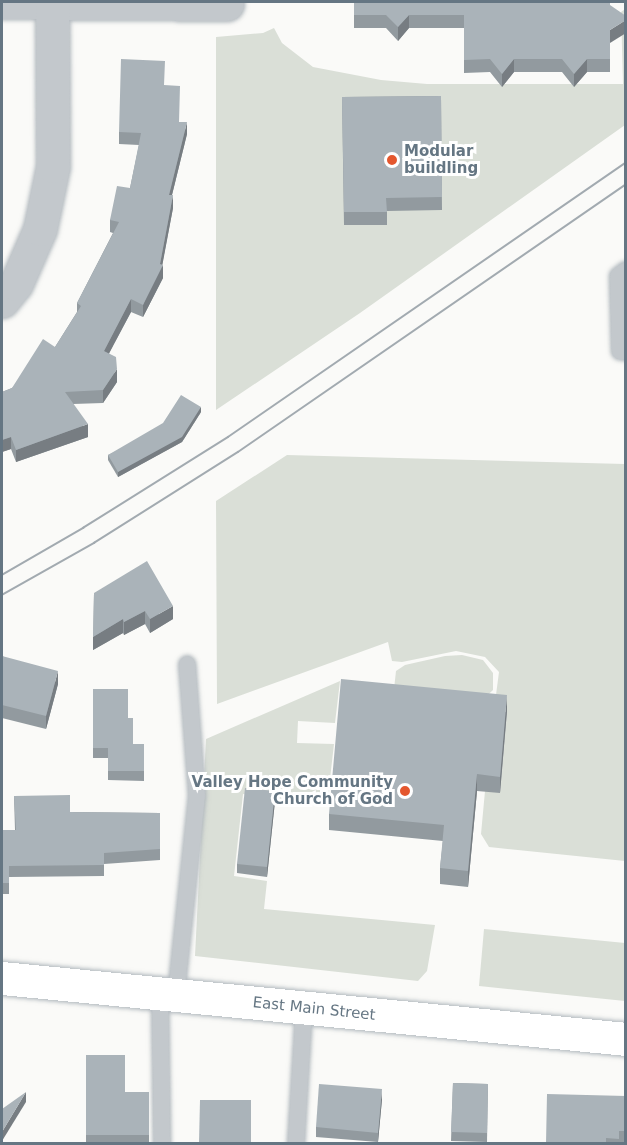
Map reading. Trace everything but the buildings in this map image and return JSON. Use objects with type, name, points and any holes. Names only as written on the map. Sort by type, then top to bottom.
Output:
[{"type":"main road","name":"East Main Street","points":[[2,978],[626,1039]]},
{"type":"street","points":[[2,2],[232,3]]},
{"type":"street","points":[[2,301],[16,284],[40,229],[53,166],[52,2]]},
{"type":"lane","points":[[626,270],[618,276],[620,351],[626,352]]},
{"type":"lane","points":[[162,1143],[168,994],[197,796],[187,664]]},
{"type":"lane","points":[[296,1143],[304,1008]]},
{"type":"shaded area","points":[[625,9],[625,125],[360,313],[216,410],[216,37],[263,33],[274,28],[282,43],[313,67],[381,80],[427,84],[623,84],[621,12]]},
{"type":"shaded area","points":[[287,455],[625,464],[625,861],[489,847],[481,834],[485,791],[500,792],[507,712],[494,710],[499,672],[485,657],[456,651],[402,662],[392,661],[388,642],[217,704],[216,501]]},
{"type":"shaded area","points":[[462,655],[483,660],[493,673],[493,690],[479,703],[394,689],[396,671],[405,665],[445,656]]},
{"type":"shaded area","points":[[340,681],[335,723],[298,721],[297,743],[334,744],[327,805],[243,794],[234,876],[267,881],[264,909],[435,925],[427,971],[418,981],[195,956],[206,739]]},
{"type":"shaded area","points":[[484,929],[625,943],[625,1001],[479,986]]},
{"type":"tram line","points":[[2,575],[83,528],[228,437],[626,162]]},
{"type":"tram line","points":[[2,595],[94,543],[238,452],[626,184]]},
{"type":"place","name":"Modular buildling","points":[[392,160]]},
{"type":"place","name":"Valley Hope Community Church of God","points":[[405,791]]}]
